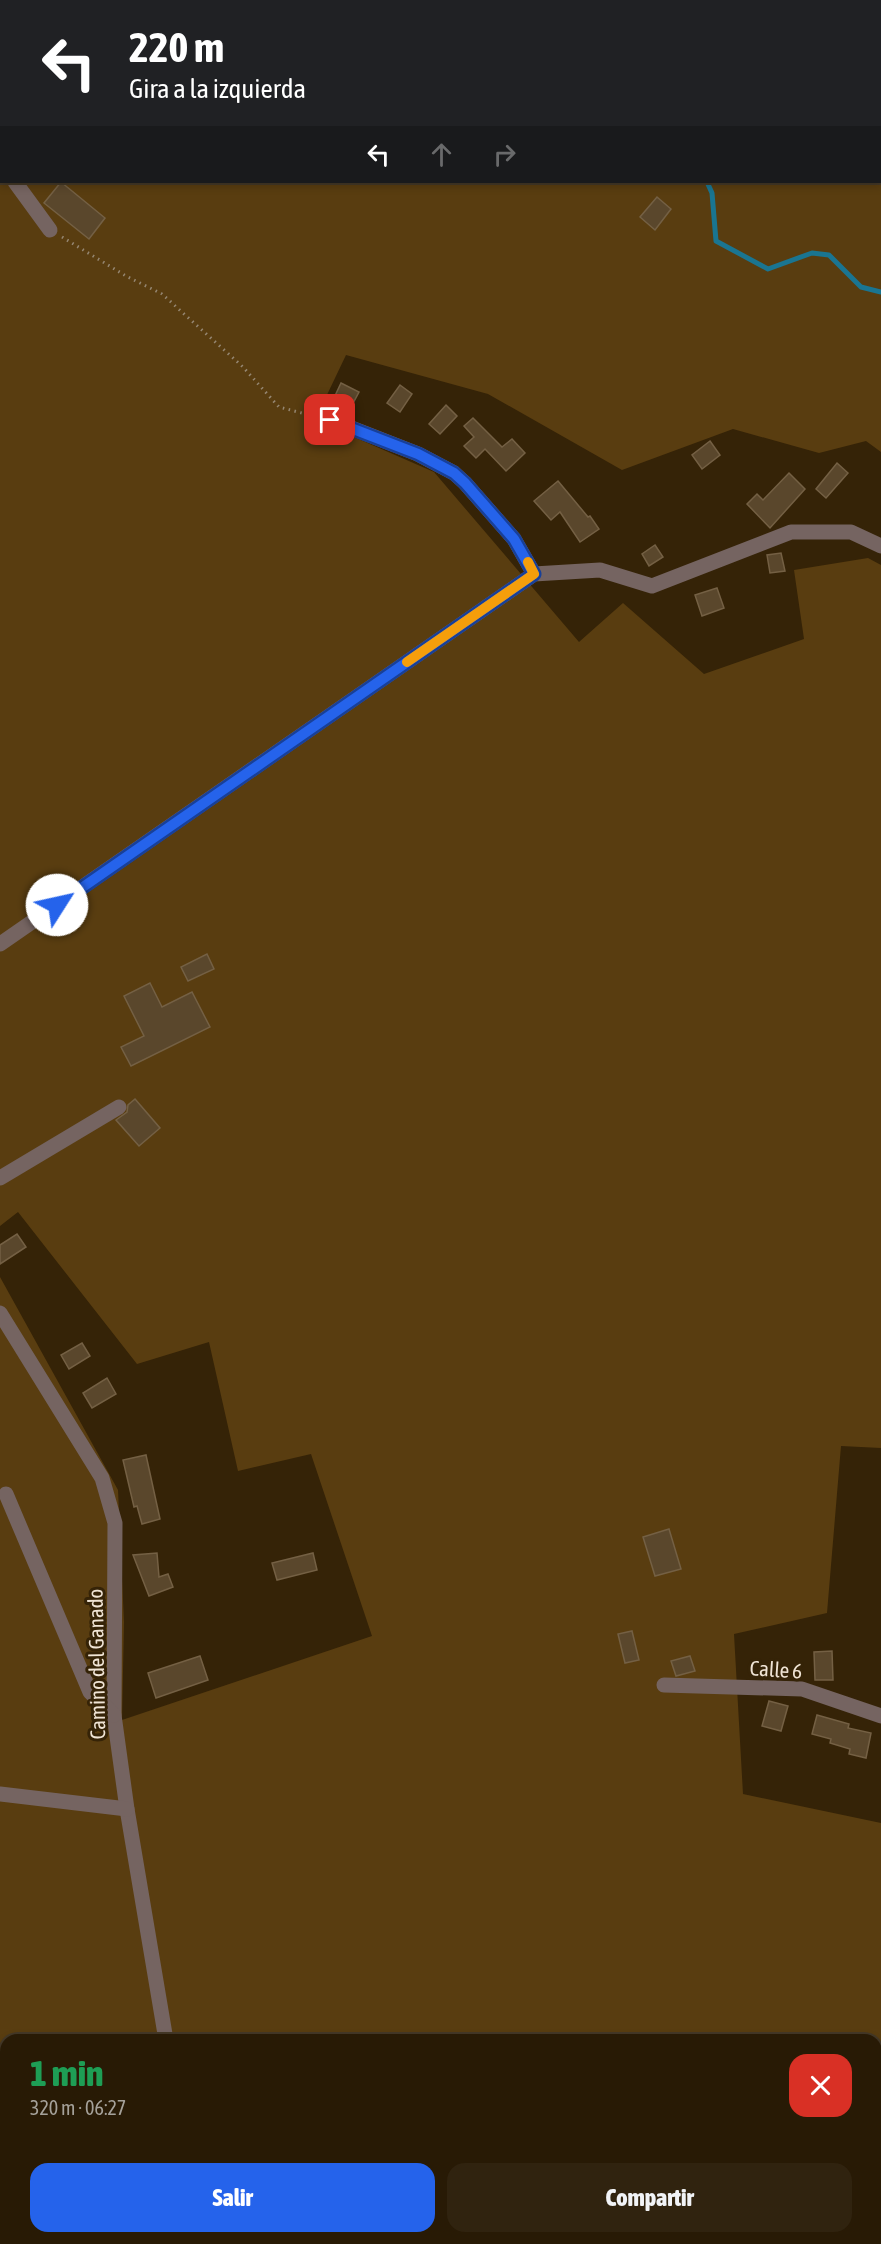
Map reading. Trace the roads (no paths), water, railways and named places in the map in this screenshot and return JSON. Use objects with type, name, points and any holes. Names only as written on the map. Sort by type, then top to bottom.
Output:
[{"type":"street","points":[[16,183],[50,230]]},
{"type":"street","points":[[330,420],[418,454],[454,473],[514,539],[534,574]]},
{"type":"street","points":[[0,944],[534,574],[600,570],[652,586],[791,532],[851,532],[881,546]]},
{"type":"street","points":[[0,1178],[119,1107]]},
{"type":"street","name":"Camino del Ganado","points":[[0,1313],[102,1478],[115,1523],[114,1715],[164,2034]]},
{"type":"street","points":[[6,1494],[90,1692],[114,1715]]},
{"type":"street","name":"Calle 6","points":[[664,1685],[802,1689],[881,1716]]},
{"type":"street","points":[[0,1794],[127,1809]]},
{"type":"waterway","points":[[707,183],[712,193],[716,241],[768,269],[812,253],[829,255],[861,287],[881,292]]}]
